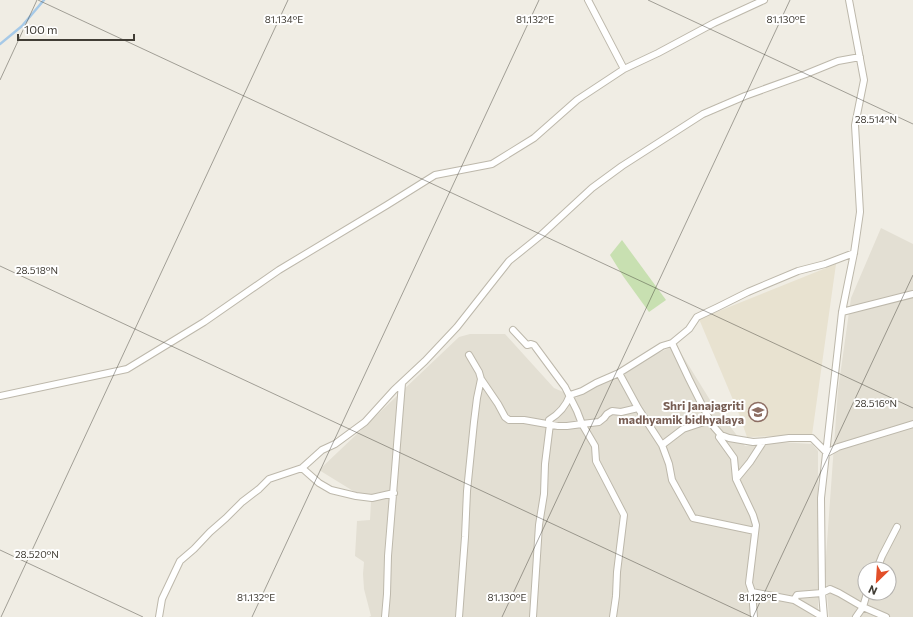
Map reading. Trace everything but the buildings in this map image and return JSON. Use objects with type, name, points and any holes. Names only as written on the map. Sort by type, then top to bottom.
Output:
[{"type":"street","points":[[588,0],[624,69]]},
{"type":"street","points":[[0,396],[127,370],[204,322],[279,270],[435,175],[492,164],[534,138],[577,100],[624,69],[714,23],[764,0]]},
{"type":"street","points":[[824,617],[822,593],[821,498],[842,312],[854,253],[860,212],[854,125],[864,80],[849,0]]},
{"type":"street","points":[[159,617],[162,599],[180,561],[242,502],[260,489],[269,479],[302,468],[322,450],[335,444],[365,422],[402,383],[426,361],[457,327],[510,261],[540,236],[592,188],[622,166],[703,114],[746,96],[838,62],[860,57]]},
{"type":"street","points":[[570,395],[582,391],[620,372],[662,346],[672,343],[688,329],[698,317],[732,299],[798,271],[824,264],[854,253]]},
{"type":"street","points":[[842,312],[913,294]]},
{"type":"street","points":[[513,330],[528,345],[534,345],[570,395],[582,424],[595,446],[596,461],[624,515],[613,617]]},
{"type":"street","points":[[672,343],[710,420],[721,435],[729,438],[753,442],[764,442],[789,438],[812,438],[827,453]]},
{"type":"street","points":[[469,355],[479,372],[481,379],[498,404],[504,417],[509,420],[524,420],[558,426],[567,426],[599,422],[612,411],[621,412],[638,408]]},
{"type":"street","points":[[620,372],[638,408],[662,445],[669,464],[672,480],[693,518],[755,531]]},
{"type":"street","points":[[459,617],[467,491],[477,398],[481,379]]},
{"type":"street","points":[[385,617],[388,594],[388,556],[402,383]]},
{"type":"street","points":[[533,617],[539,525],[544,494],[545,464],[550,424],[549,420],[560,412],[568,401],[570,395]]},
{"type":"street","points":[[662,445],[683,428],[710,420]]},
{"type":"street","points":[[827,453],[838,447],[913,424]]},
{"type":"street","points":[[721,435],[719,437],[734,458],[736,479],[753,515],[756,525],[749,583],[752,592],[754,617]]},
{"type":"street","points":[[736,479],[764,442]]},
{"type":"street","points":[[302,468],[319,483],[331,490],[372,498],[394,493]]},
{"type":"street","points":[[880,561],[897,527]]},
{"type":"street","points":[[794,600],[796,595],[822,593],[830,589],[863,607],[886,617]]},
{"type":"street","points":[[752,592],[794,600],[824,617]]},
{"type":"street","points":[[856,617],[863,607],[865,601]]},
{"type":"shaded area","points":[[881,228],[913,244],[913,617],[829,617],[825,570],[838,390],[851,298]]},
{"type":"shaded area","points":[[836,264],[812,435],[747,437],[739,414],[699,319]]},
{"type":"shaded area","points":[[470,334],[505,334],[554,388],[577,398],[576,396],[649,357],[676,345],[710,400],[745,446],[780,442],[812,444],[818,451],[818,617],[369,617],[371,616],[364,589],[364,562],[355,556],[357,521],[370,520],[371,502],[319,470],[459,337]]},
{"type":"green space","points":[[622,240],[666,300],[649,312],[610,255]]},
{"type":"waterway","points":[[0,44],[22,26],[44,0]]},
{"type":"place","name":"Shri Janajagriti madhyamik bidhyalaya","points":[[758,412]]}]
